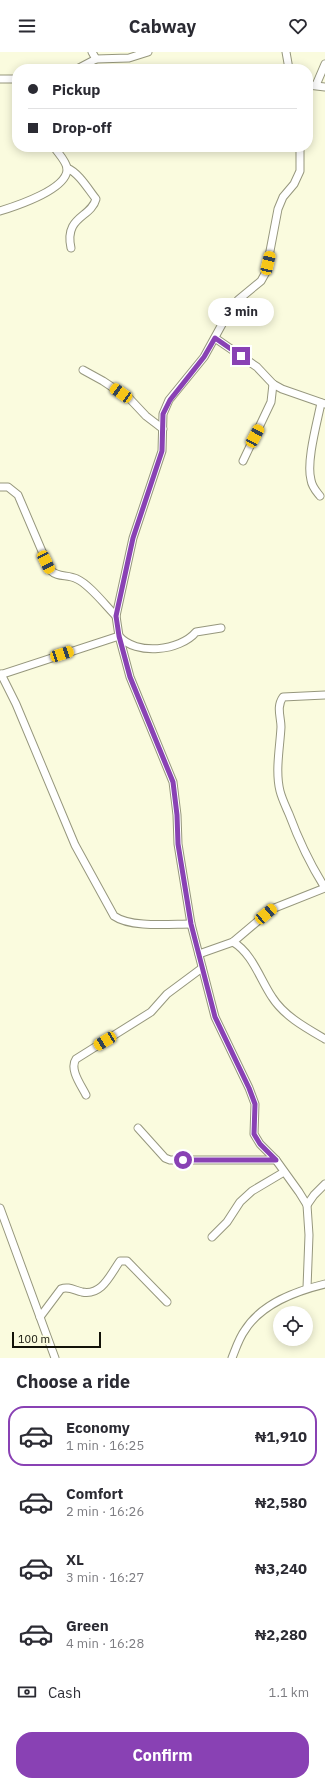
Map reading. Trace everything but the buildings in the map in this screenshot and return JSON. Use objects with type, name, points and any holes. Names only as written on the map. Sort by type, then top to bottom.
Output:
[{"type":"street","points":[[92,52],[96,59]]},
{"type":"street","points":[[86,64],[96,59],[129,58],[148,52]]},
{"type":"street","points":[[286,52],[288,64]]},
{"type":"street","points":[[325,64],[316,85],[325,87]]},
{"type":"street","points":[[0,79],[12,79]]},
{"type":"street","points":[[57,152],[67,168],[72,170],[79,177],[96,199],[94,203],[78,218],[71,230],[69,240],[71,248]]},
{"type":"street","points":[[300,152],[300,171],[294,184],[283,198],[278,208],[266,272],[261,281],[238,300],[226,317],[199,363],[170,400],[163,414],[162,451],[133,538],[116,616],[119,636],[130,677],[173,782],[177,815],[178,844],[191,924],[200,954],[202,968],[215,1017],[249,1088],[255,1104],[254,1134],[260,1144],[276,1160],[307,1206],[309,1236],[307,1288]]},
{"type":"street","points":[[0,211],[20,206],[45,193],[63,180],[67,168]]},
{"type":"street","points":[[215,338],[257,367],[273,384],[282,389],[323,403],[311,458],[310,478],[313,488],[320,496]]},
{"type":"street","points":[[83,370],[130,399],[146,416],[163,429]]},
{"type":"street","points":[[243,461],[271,402],[273,384]]},
{"type":"street","points":[[0,487],[8,487],[18,495],[50,570],[54,574],[76,578],[116,616]]},
{"type":"street","points":[[119,636],[124,642],[133,645],[163,648],[178,644],[196,632],[221,628]]},
{"type":"street","points":[[119,636],[0,674],[16,704],[75,845],[114,916],[121,920],[132,922],[161,925],[191,924]]},
{"type":"street","points":[[200,954],[233,942],[272,908],[325,888],[309,862],[298,838],[280,791],[279,772],[281,725],[279,706],[280,700],[282,697],[298,695],[325,695]]},
{"type":"street","points":[[233,942],[244,950],[272,998],[278,1005],[308,1029],[325,1039]]},
{"type":"street","points":[[86,1095],[74,1069],[73,1063],[76,1059],[151,1012],[167,994],[202,968]]},
{"type":"street","points":[[138,1128],[165,1158],[170,1160],[276,1160]]},
{"type":"street","points":[[212,1237],[227,1222],[240,1202],[252,1192],[284,1172]]},
{"type":"street","points":[[307,1206],[314,1195],[325,1184]]},
{"type":"street","points":[[0,1208],[55,1358]]},
{"type":"street","points":[[40,1317],[61,1289],[69,1288],[83,1292],[96,1291],[103,1286],[120,1260],[127,1261],[167,1302]]},
{"type":"street","points":[[232,1358],[245,1330],[253,1319],[266,1308],[307,1288],[325,1284]]},
{"type":"route","points":[[183,1160],[276,1160],[260,1144],[254,1134],[255,1104],[249,1088],[215,1017],[202,968],[200,954],[191,924],[178,844],[177,815],[173,782],[130,677],[119,636],[116,616],[133,538],[162,451],[163,414],[170,400],[204,357],[215,338],[241,356]]}]
